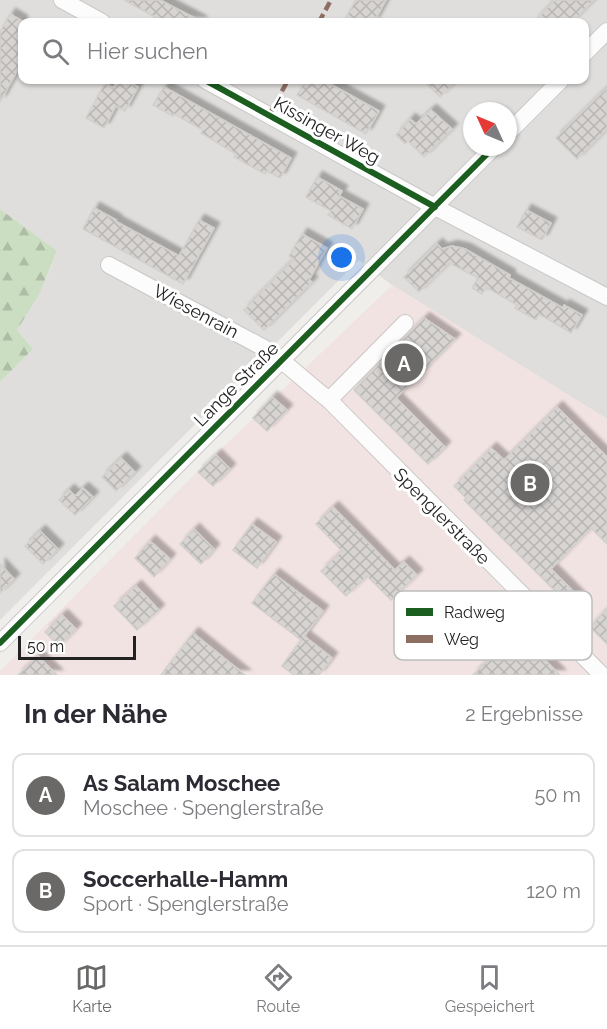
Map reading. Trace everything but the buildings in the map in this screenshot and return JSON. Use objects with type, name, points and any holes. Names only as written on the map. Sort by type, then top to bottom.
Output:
[{"type":"street","points":[[62,0],[95,18]]},
{"type":"street","points":[[589,50],[607,31]]},
{"type":"street","name":"Kissinger Weg","points":[[212,84],[435,207],[607,297]]},
{"type":"street","points":[[517,124],[557,84]]},
{"type":"street","name":"Lange Straße","points":[[0,643],[485,156]]},
{"type":"street","name":"Wiesenrain","points":[[109,265],[264,348],[281,360]]},
{"type":"street","points":[[329,400],[405,323]]},
{"type":"street","name":"Spenglerstraße","points":[[281,360],[329,400],[519,591]]},
{"type":"street","name":"Spenglerstraße","points":[[587,660],[602,675]]},
{"type":"shaded area","points":[[0,0],[607,0],[607,419],[392,285],[359,260],[0,620],[0,382],[33,349],[17,330],[39,295],[57,252],[0,209]]},
{"type":"shaded area","points":[[392,285],[607,419],[607,675],[0,675],[0,671],[198,471]]},
{"type":"green space","points":[[0,209],[57,251],[39,295],[17,330],[33,349],[0,382]]},
{"type":"marked path","points":[[321,18],[331,0]]},
{"type":"marked path","points":[[269,115],[286,84]]},
{"type":"cycle path","points":[[212,84],[435,207]]},
{"type":"cycle path","points":[[0,643],[485,156]]},
{"type":"place","name":"As Salam Moschee","points":[[404,363]]},
{"type":"place","name":"Soccerhalle-Hamm","points":[[530,483]]}]
